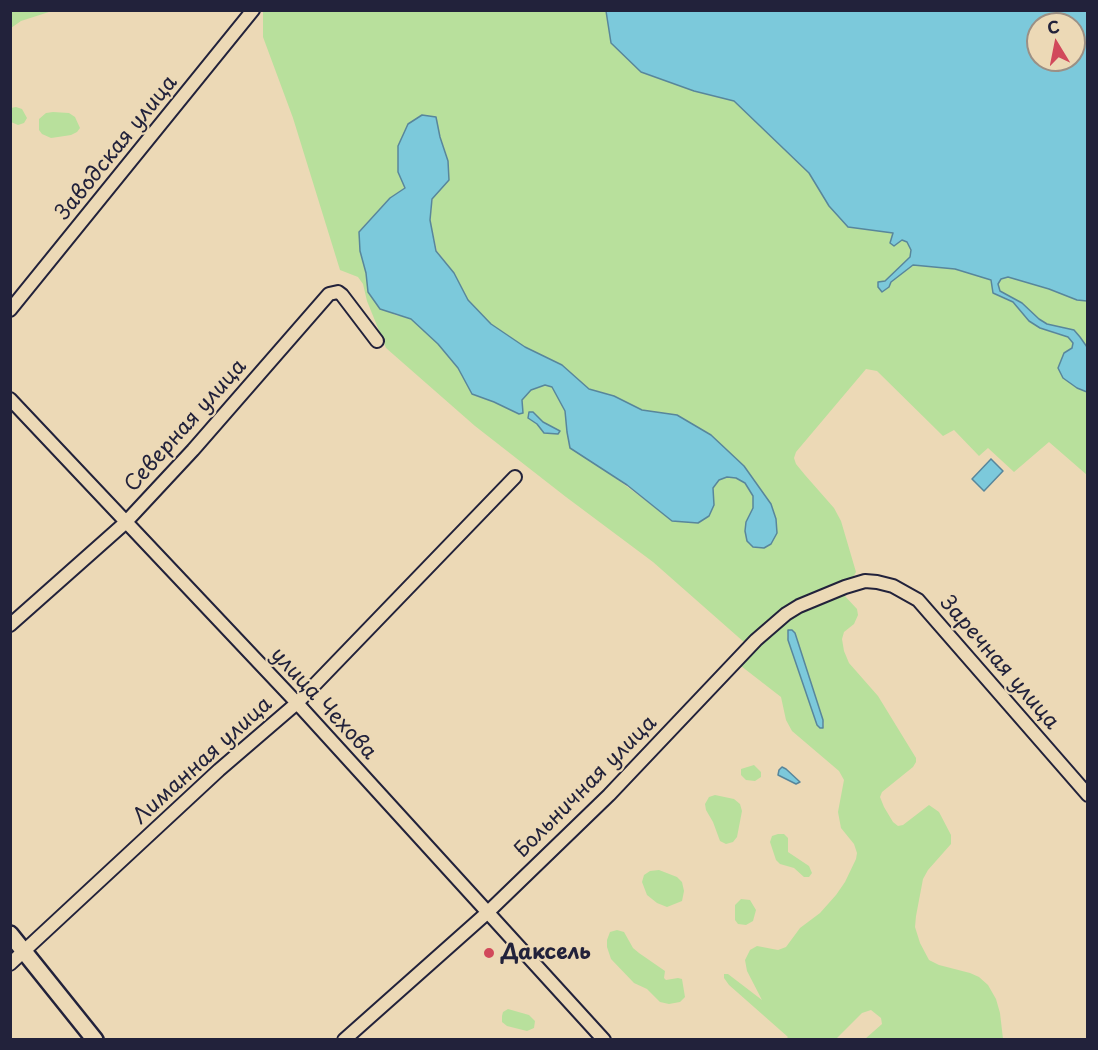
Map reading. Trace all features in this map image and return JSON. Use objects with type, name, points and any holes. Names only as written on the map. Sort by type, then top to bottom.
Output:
[{"type":"street","name":"Заводская улица","points":[[10,310],[253,10]]},
{"type":"street","name":"Северная улица","points":[[10,625],[125,523],[193,450],[329,294],[338,292],[342,296],[376,341]]},
{"type":"street","name":"улица Чехова","points":[[10,399],[297,703],[604,1040]]},
{"type":"street","name":"Лиманная улица","points":[[10,964],[219,770],[297,703],[515,477]]},
{"type":"street","name":"Заречная улица","points":[[865,581],[892,586],[911,594],[926,607],[1088,795]]},
{"type":"street","name":"Больничная улица","points":[[344,1040],[488,912],[609,795],[746,649],[772,626],[786,614],[812,599],[865,581]]},
{"type":"street","points":[[10,934],[95,1040]]},
{"type":"green space","points":[[11,10],[52,11],[21,21],[11,28]]},
{"type":"green space","points":[[263,11],[606,11],[611,43],[694,91],[734,101],[809,173],[829,206],[893,233],[897,242],[902,240],[907,242],[911,250],[910,257],[885,281],[891,282],[913,265],[955,269],[991,280],[1003,298],[1013,302],[1029,321],[1056,334],[1068,336],[1073,343],[1072,348],[1064,353],[1077,388],[1087,392],[1087,475],[1049,442],[1014,472],[988,448],[979,456],[954,430],[943,436],[877,371],[866,369],[796,452],[794,458],[796,464],[834,508],[841,521],[856,572],[852,579],[779,613],[762,625],[745,643],[653,562],[475,426],[386,348],[367,301],[363,284],[358,277],[340,270],[293,118],[263,37]],"holes":[[[436,117],[440,137],[430,220],[437,251],[454,273],[468,300],[491,324],[525,347],[562,365],[589,389],[614,396],[642,410],[677,415],[771,504],[771,544],[764,548],[753,547],[746,522],[753,508],[753,496],[745,483],[736,478],[727,477],[719,480],[713,488],[714,505],[709,516],[698,523],[673,521],[602,468],[567,432],[566,411],[552,387],[545,385],[526,394],[522,400],[523,413],[472,394],[458,368],[438,344],[411,318],[395,315],[368,292],[360,251],[359,231],[390,198],[405,188],[398,172]]]},
{"type":"green space","points":[[11,108],[22,109],[27,118],[24,123],[18,125],[11,122]]},
{"type":"green space","points":[[46,113],[69,113],[75,117],[80,128],[71,135],[51,138],[42,134],[39,130],[39,119]]},
{"type":"green space","points":[[1008,277],[1077,300],[1087,301],[1087,347],[1080,337],[1046,324],[1022,303],[1000,291],[998,284],[1001,279]]},
{"type":"green space","points":[[843,594],[857,609],[858,615],[854,624],[844,632],[842,639],[844,651],[849,663],[878,696],[916,758],[913,767],[882,792],[880,797],[884,807],[898,826],[903,825],[929,805],[939,812],[951,835],[951,844],[923,879],[915,927],[920,943],[929,960],[970,973],[988,985],[996,999],[1000,1013],[1003,1039],[865,1039],[882,1024],[881,1018],[871,1010],[862,1013],[836,1039],[786,1039],[788,1037],[724,978],[724,974],[728,974],[762,1000],[747,971],[745,960],[750,950],[757,946],[778,950],[786,947],[800,928],[820,913],[836,895],[856,859],[854,844],[841,828],[838,812],[844,780],[839,771],[792,731],[786,720],[781,697],[741,666],[791,619],[813,606]],"holes":[[[787,633],[824,724],[820,728],[817,725]]]},
{"type":"green space","points":[[754,765],[761,772],[761,777],[755,781],[746,780],[741,775],[741,769]]},
{"type":"green space","points":[[715,795],[734,799],[740,804],[742,811],[737,837],[733,842],[726,844],[720,841],[706,810],[705,804],[709,797]]},
{"type":"green space","points":[[784,834],[788,838],[788,852],[809,866],[812,873],[809,877],[804,877],[794,868],[780,864],[776,860],[770,842],[772,836]]},
{"type":"green space","points":[[659,870],[677,877],[682,882],[684,891],[682,901],[667,907],[647,895],[642,882],[644,875],[650,871]]},
{"type":"green space","points":[[741,899],[750,900],[756,910],[753,921],[746,925],[738,924],[735,920],[735,905]]},
{"type":"green space","points":[[617,930],[624,932],[633,948],[665,971],[666,980],[682,979],[685,997],[680,1002],[669,1004],[660,1002],[647,989],[634,983],[611,959],[607,940],[610,932]]},
{"type":"green space","points":[[508,1009],[529,1015],[535,1021],[534,1028],[527,1031],[507,1026],[502,1022],[502,1016],[503,1012]]},
{"type":"water","points":[[606,11],[1087,11],[1087,301],[1077,300],[1008,277],[1001,279],[998,284],[1000,291],[1022,303],[1039,319],[1047,324],[1074,330],[1080,337],[1087,347],[1087,392],[1063,378],[1058,368],[1064,353],[1072,348],[1073,343],[1068,337],[1040,328],[1029,321],[1013,302],[993,293],[991,280],[955,269],[913,265],[882,292],[878,287],[878,282],[885,281],[910,257],[911,250],[907,242],[902,240],[894,246],[890,243],[893,233],[848,227],[829,206],[809,173],[734,101],[694,91],[641,72],[611,43]]},
{"type":"water","points":[[422,115],[436,117],[448,161],[449,180],[432,199],[430,220],[436,251],[454,273],[468,300],[491,324],[525,347],[562,365],[589,389],[614,396],[642,410],[677,415],[711,435],[744,466],[771,504],[776,519],[777,533],[771,544],[764,548],[753,547],[747,541],[746,522],[753,508],[753,496],[745,483],[736,478],[727,477],[719,480],[713,488],[714,505],[709,516],[698,523],[672,521],[627,485],[570,448],[565,411],[552,387],[545,385],[531,390],[522,400],[523,413],[519,414],[472,394],[458,368],[438,344],[411,319],[380,309],[368,292],[360,251],[359,232],[390,198],[405,188],[398,172],[398,146],[408,124]]},
{"type":"water","points":[[529,412],[533,412],[543,422],[560,431],[558,434],[544,433],[528,418]]},
{"type":"water","points":[[991,459],[1003,471],[984,491],[972,479]]},
{"type":"water","points":[[788,630],[795,633],[823,720],[823,728],[817,725],[788,640]]},
{"type":"water","points":[[782,767],[800,782],[796,784],[778,775]]},
{"type":"place","name":"Даксель","points":[[489,953]]}]
